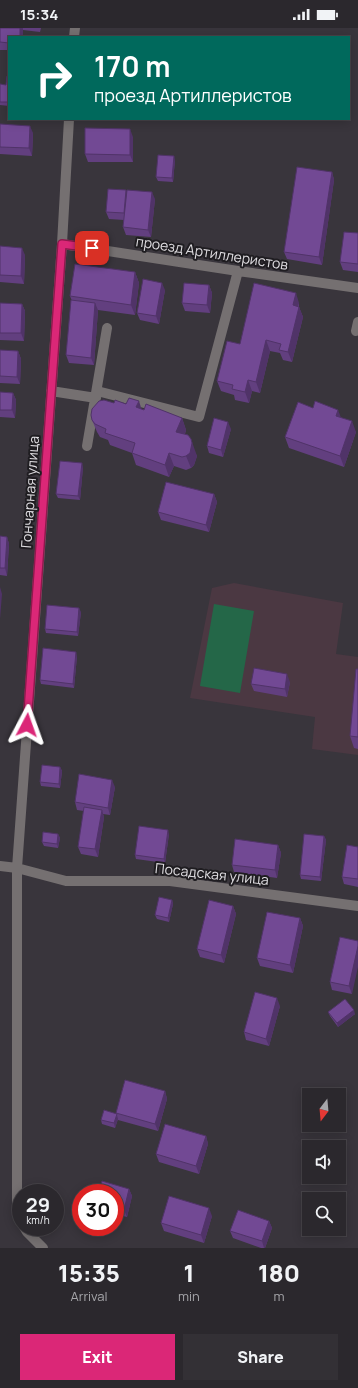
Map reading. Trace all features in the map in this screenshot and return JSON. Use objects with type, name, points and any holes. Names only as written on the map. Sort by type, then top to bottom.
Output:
[{"type":"street","name":"Гончарная улица","points":[[17,1184],[17,868],[70,120]]},
{"type":"street","name":"проезд Артиллеристов","points":[[62,244],[238,272],[358,288]]},
{"type":"street","points":[[51,391],[96,394],[199,417],[238,272]]},
{"type":"street","points":[[87,446],[107,328]]},
{"type":"street","name":"Посадская улица","points":[[0,866],[17,868],[66,881],[170,881],[358,906]]},
{"type":"street","points":[[30,1236],[43,1248]]},
{"type":"shaded area","points":[[234,583],[343,603],[336,654],[358,657],[358,755],[312,749],[315,717],[190,698],[212,588]]},
{"type":"green space","points":[[214,604],[254,611],[240,693],[200,686]]},
{"type":"building","points":[[0,28],[20,28],[20,36],[8,36],[8,43],[0,42]]},
{"type":"building","points":[[8,76],[8,102],[0,102],[0,84],[6,85]]},
{"type":"building","points":[[0,124],[30,126],[29,148],[0,147]]},
{"type":"building","points":[[85,128],[130,129],[130,155],[85,154]]},
{"type":"building","points":[[158,155],[174,156],[172,178],[156,177]]},
{"type":"building","points":[[297,167],[332,172],[319,257],[284,252]]},
{"type":"building","points":[[108,189],[126,190],[124,213],[106,212]]},
{"type":"building","points":[[127,190],[152,192],[148,230],[123,227]]},
{"type":"building","points":[[344,232],[358,233],[358,264],[340,262]]},
{"type":"building","points":[[0,246],[22,248],[21,276],[0,275]]},
{"type":"building","points":[[75,264],[135,272],[131,305],[70,296]]},
{"type":"building","points":[[143,279],[162,283],[156,316],[137,313]]},
{"type":"building","points":[[184,283],[209,285],[207,305],[182,303]]},
{"type":"building","points":[[254,283],[296,293],[293,305],[299,307],[288,352],[279,350],[281,344],[266,340],[256,382],[248,380],[245,392],[232,389],[233,385],[217,381],[227,341],[240,344]]},
{"type":"building","points":[[71,300],[95,303],[91,358],[66,355]]},
{"type":"building","points":[[0,303],[22,304],[21,333],[0,333]]},
{"type":"building","points":[[0,350],[18,351],[17,377],[0,376]]},
{"type":"building","points":[[0,392],[13,393],[12,410],[0,410]]},
{"type":"building","points":[[129,398],[139,401],[136,407],[144,410],[146,404],[182,418],[176,432],[188,435],[191,439],[192,443],[190,453],[182,457],[169,453],[165,465],[132,453],[135,443],[105,433],[106,429],[95,424],[92,420],[92,409],[99,401],[104,400],[114,403],[115,400],[126,404]]},
{"type":"building","points":[[315,401],[338,410],[336,416],[352,421],[340,456],[285,437],[298,402],[313,408]]},
{"type":"building","points":[[214,418],[228,422],[221,450],[207,446]]},
{"type":"building","points":[[60,461],[82,463],[78,496],[56,494]]},
{"type":"building","points":[[166,482],[214,494],[206,525],[158,512]]},
{"type":"building","points":[[0,536],[7,537],[5,568],[0,568]]},
{"type":"building","points":[[47,605],[79,608],[77,632],[45,629]]},
{"type":"building","points":[[43,648],[76,652],[73,684],[40,680]]},
{"type":"building","points":[[254,668],[287,674],[285,689],[251,684]]},
{"type":"building","points":[[356,669],[358,669],[358,737],[350,736]]},
{"type":"building","points":[[42,765],[60,767],[59,784],[40,782]]},
{"type":"building","points":[[79,774],[112,780],[108,808],[75,802]]},
{"type":"building","points":[[84,807],[102,810],[95,849],[78,847]]},
{"type":"building","points":[[139,826],[168,830],[164,859],[135,855]]},
{"type":"building","points":[[43,832],[58,834],[57,844],[42,842]]},
{"type":"building","points":[[304,834],[324,836],[320,877],[300,875]]},
{"type":"building","points":[[235,839],[278,845],[275,870],[232,865]]},
{"type":"building","points":[[347,845],[358,847],[358,879],[342,877]]},
{"type":"building","points":[[159,897],[172,900],[168,918],[155,915]]},
{"type":"building","points":[[209,900],[233,906],[221,955],[197,949]]},
{"type":"building","points":[[267,912],[300,918],[290,965],[257,958]]},
{"type":"building","points":[[340,937],[358,941],[349,986],[330,982]]},
{"type":"building","points":[[255,992],[277,998],[266,1039],[244,1032]]},
{"type":"building","points":[[345,999],[354,1010],[337,1023],[328,1012]]},
{"type":"building","points":[[125,1080],[165,1091],[155,1124],[116,1113]]},
{"type":"building","points":[[104,1110],[117,1114],[114,1123],[101,1120]]},
{"type":"building","points":[[165,1124],[206,1136],[196,1166],[156,1154]]},
{"type":"building","points":[[102,1181],[112,1184],[101,1184]]},
{"type":"building","points":[[124,1188],[129,1189],[124,1210]]},
{"type":"building","points":[[169,1196],[209,1208],[201,1235],[161,1223]]},
{"type":"building","points":[[238,1210],[269,1221],[262,1241],[230,1231]]},
{"type":"route","points":[[27,725],[62,244],[92,248]]}]
